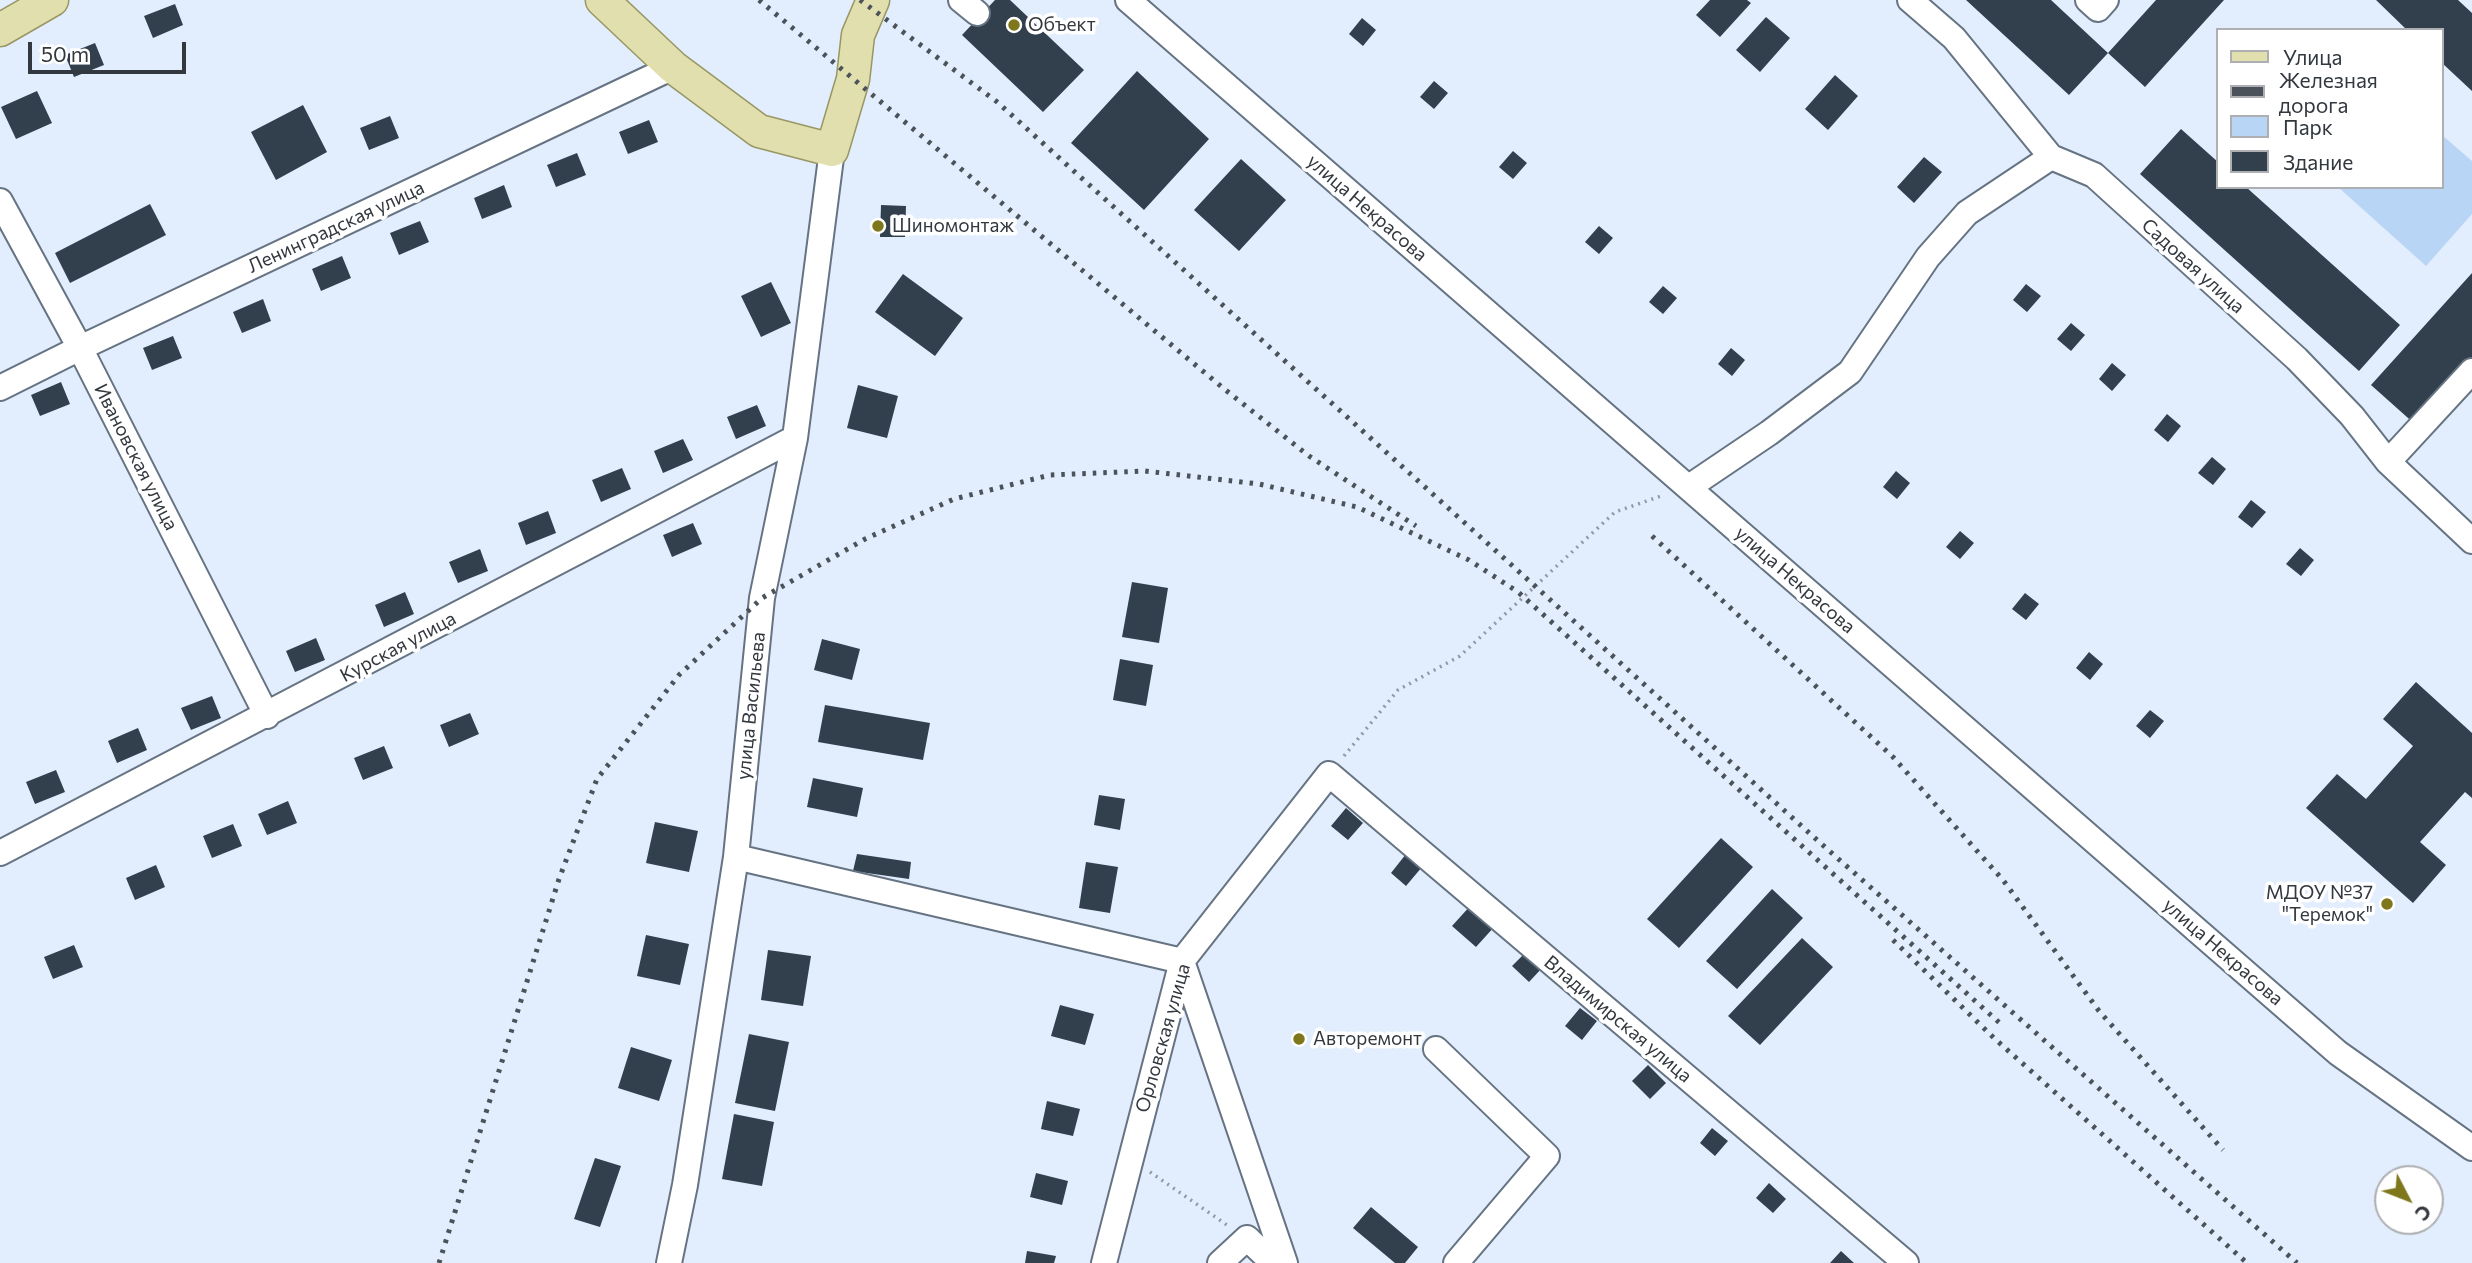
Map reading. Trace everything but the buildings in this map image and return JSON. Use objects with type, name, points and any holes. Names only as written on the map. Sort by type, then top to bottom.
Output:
[{"type":"main road","points":[[0,30],[52,0]]},
{"type":"main road","points":[[603,0],[673,67],[759,131],[832,150],[853,79],[858,35],[873,0]]},
{"type":"street","name":"улица Некрасова","points":[[1128,0],[2338,1053],[2472,1148]]},
{"type":"street","name":"Садовая улица","points":[[1910,0],[1954,38],[2051,157],[2094,175],[2297,359],[2352,416],[2388,462],[2472,541]]},
{"type":"street","points":[[2088,0],[2098,9],[2106,0]]},
{"type":"street","name":"Ленинградская улица","points":[[0,388],[673,67]]},
{"type":"street","name":"улица Васильева","points":[[669,1263],[685,1185],[736,857],[762,598],[795,438],[832,150]]},
{"type":"street","points":[[1689,487],[1769,433],[1850,372],[1928,257],[1967,213],[2051,157]]},
{"type":"street","name":"Ивановская улица","points":[[0,201],[80,348],[267,716]]},
{"type":"street","points":[[2388,462],[2472,371]]},
{"type":"street","name":"Курская улица","points":[[0,853],[267,716],[795,438]]},
{"type":"street","name":"Орловская улица","points":[[1104,1263],[1182,961],[1329,774]]},
{"type":"street","name":"Владимирская улица","points":[[1329,774],[1906,1263]]},
{"type":"street","points":[[736,857],[1182,961],[1284,1263]]},
{"type":"street","points":[[1436,1049],[1547,1156],[1455,1263]]},
{"type":"street","points":[[1220,1263],[1247,1238],[1273,1263]]},
{"type":"path","points":[[1329,774],[1398,690],[1460,656],[1615,512],[1689,487]]},
{"type":"path","points":[[1130,1157],[1247,1238]]},
{"type":"green space","points":[[2444,137],[2472,161],[2472,214],[2426,266],[2340,189],[2444,189]]},
{"type":"railway","points":[[759,0],[1223,388],[1309,456],[1416,526]]},
{"type":"railway","points":[[860,0],[996,101],[1826,848],[2297,1263]]},
{"type":"railway","points":[[439,1263],[559,879],[597,779],[679,675],[762,598],[865,539],[954,499],[1050,475],[1145,471],[1259,484],[1357,507],[1469,560],[1518,592],[2002,1025]]},
{"type":"railway","points":[[1652,536],[1893,757],[2003,880],[2099,1011],[2223,1150]]},
{"type":"railway","points":[[1893,940],[1995,1039],[2247,1263]]},
{"type":"place","name":"Объект","points":[[1014,25]]},
{"type":"place","name":"Шиномонтаж","points":[[878,226]]},
{"type":"place","name":"МДОУ №37 \"Теремок\"","points":[[2387,904]]},
{"type":"place","name":"Авторемонт","points":[[1299,1039]]}]
